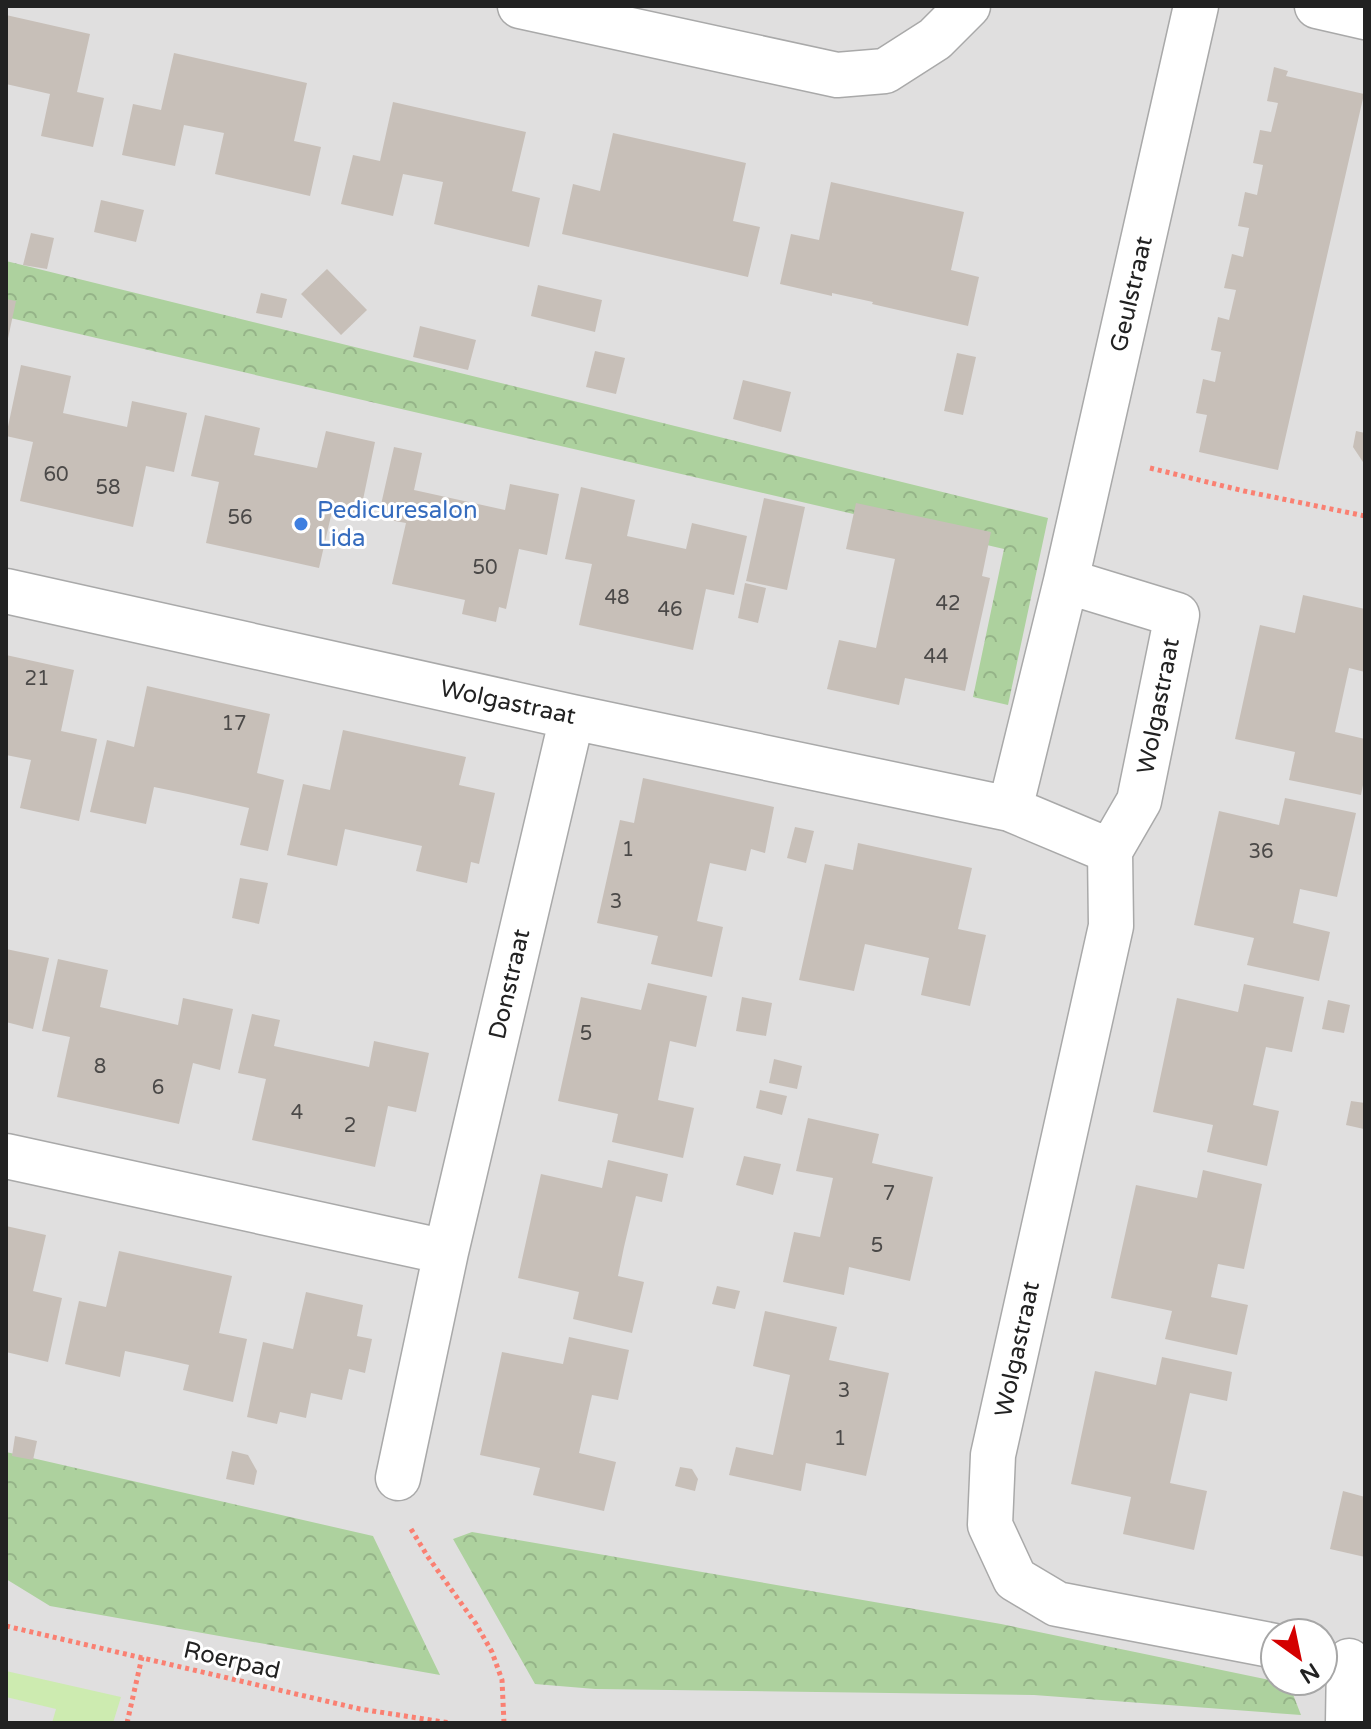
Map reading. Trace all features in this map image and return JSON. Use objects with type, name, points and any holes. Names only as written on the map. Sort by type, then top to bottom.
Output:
[{"type":"street","points":[[520,6],[837,75],[885,71],[935,39],[968,6]]},
{"type":"street","name":"Geulstraat","points":[[1066,581],[1196,6]]},
{"type":"street","points":[[1317,6],[1365,17]]},
{"type":"street","points":[[1010,809],[1066,581]]},
{"type":"street","name":"Wolgastraat","points":[[1066,581],[1177,615],[1139,801],[1110,851],[1111,926],[993,1455],[990,1525],[1015,1579],[1057,1604],[1259,1643]]},
{"type":"street","name":"Wolgastraat","points":[[6,591],[572,717],[1010,809],[1110,851]]},
{"type":"street","name":"Donstraat","points":[[398,1478],[446,1252],[572,717]]},
{"type":"street","points":[[6,1156],[446,1252]]},
{"type":"street","points":[[1346,1657],[1348,1723]]},
{"type":"path","points":[[1094,455],[1365,516]]},
{"type":"path","points":[[398,1478],[413,1535],[476,1624],[492,1652],[502,1680],[504,1723]]},
{"type":"path","name":"Roerpad","points":[[6,1626],[360,1709],[450,1723]]},
{"type":"path","points":[[127,1723],[142,1657]]},
{"type":"shaded area","points":[[6,6],[1365,6],[1365,1723],[6,1723]]},
{"type":"green space","points":[[6,261],[1048,518],[1008,705],[973,697],[1004,549],[6,317]]},
{"type":"green space","points":[[6,1452],[373,1536],[440,1675],[50,1606],[6,1579]]},
{"type":"green space","points":[[472,1532],[1001,1624],[1259,1678],[1259,1697],[1294,1697],[1301,1715],[1034,1695],[595,1689],[535,1684],[453,1539]]},
{"type":"green space","points":[[6,1671],[121,1697],[113,1723],[52,1723],[56,1709],[6,1697]]},
{"type":"building","points":[[6,15],[90,34],[77,92],[104,98],[93,147],[41,136],[50,94],[6,84]]},
{"type":"building","points":[[174,53],[307,83],[294,141],[321,147],[310,196],[215,174],[224,133],[184,125],[175,166],[122,155],[133,104],[161,110]]},
{"type":"building","points":[[1274,67],[1288,71],[1286,76],[1364,94],[1278,470],[1199,452],[1207,415],[1196,413],[1203,379],[1215,382],[1221,352],[1211,350],[1218,317],[1229,320],[1236,290],[1224,288],[1232,254],[1243,257],[1249,228],[1238,226],[1245,192],[1257,195],[1263,165],[1253,163],[1260,130],[1271,132],[1278,103],[1267,101]]},
{"type":"building","points":[[393,102],[526,132],[512,191],[540,198],[529,247],[434,224],[443,182],[403,174],[393,216],[341,204],[353,155],[380,161]]},
{"type":"building","points":[[613,133],[746,163],[733,221],[760,227],[748,277],[562,234],[573,184],[600,191]]},
{"type":"building","points":[[831,182],[964,212],[951,270],[979,277],[968,326],[873,302],[780,284],[791,234],[819,240]]},
{"type":"building","points":[[101,200],[144,210],[136,242],[94,232]]},
{"type":"building","points":[[31,233],[54,238],[47,269],[23,265]]},
{"type":"building","points":[[327,269],[367,310],[341,335],[301,294]]},
{"type":"building","points":[[538,285],[602,300],[595,332],[531,316]]},
{"type":"building","points":[[261,293],[287,299],[282,318],[256,313]]},
{"type":"building","points":[[6,299],[16,301],[7,343],[6,342]]},
{"type":"building","points":[[420,326],[476,340],[468,370],[413,357]]},
{"type":"building","points":[[595,351],[625,358],[616,394],[586,387]]},
{"type":"building","points":[[957,353],[976,357],[963,415],[944,411]]},
{"type":"building","points":[[21,365],[71,376],[63,413],[127,427],[132,401],[187,413],[174,472],[146,466],[133,527],[20,501],[33,442],[6,436]]},
{"type":"building","points":[[743,380],[791,392],[781,432],[733,419]]},
{"type":"building","points":[[205,415],[260,428],[254,455],[317,468],[326,431],[375,442],[360,514],[333,507],[319,568],[206,543],[219,482],[191,476]]},
{"type":"building","points":[[1356,431],[1365,433],[1365,462],[1353,447]]},
{"type":"building","points":[[394,447],[422,453],[414,490],[505,510],[510,484],[559,494],[547,555],[519,549],[506,609],[499,607],[496,622],[462,614],[465,600],[392,584],[406,523],[378,518]]},
{"type":"building","points":[[581,487],[635,500],[627,536],[686,549],[692,523],[747,536],[734,595],[706,589],[693,650],[579,625],[592,564],[565,559]]},
{"type":"building","points":[[764,498],[805,507],[787,590],[746,581]]},
{"type":"building","points":[[856,503],[991,532],[982,576],[990,578],[965,691],[905,678],[899,705],[827,689],[839,640],[876,648],[895,559],[846,549]]},
{"type":"building","points":[[745,583],[766,588],[758,623],[738,618]]},
{"type":"building","points":[[1303,595],[1365,609],[1365,672],[1349,668],[1335,732],[1365,739],[1365,775],[1361,795],[1289,780],[1295,752],[1235,739],[1260,625],[1295,633]]},
{"type":"building","points":[[6,655],[74,670],[61,731],[97,739],[79,821],[20,808],[31,760],[6,755]]},
{"type":"building","points":[[147,686],[270,714],[257,773],[284,780],[268,851],[240,845],[249,808],[188,794],[154,787],[146,824],[90,812],[107,740],[134,747]]},
{"type":"building","points":[[343,730],[466,757],[459,785],[495,793],[479,864],[471,862],[467,883],[416,871],[422,846],[345,829],[337,866],[287,855],[303,784],[330,790]]},
{"type":"building","points":[[643,778],[774,807],[765,853],[751,849],[746,871],[710,863],[697,921],[723,927],[712,977],[651,964],[658,936],[597,923],[620,820],[634,823]]},
{"type":"building","points":[[1285,798],[1356,813],[1337,897],[1300,889],[1293,923],[1330,932],[1319,981],[1247,965],[1254,938],[1194,925],[1219,811],[1279,825]]},
{"type":"building","points":[[795,827],[814,831],[806,863],[787,858]]},
{"type":"building","points":[[858,843],[972,868],[958,929],[986,935],[970,1006],[921,995],[929,958],[865,944],[854,991],[799,980],[825,864],[853,870]]},
{"type":"building","points":[[240,878],[268,883],[259,924],[232,918]]},
{"type":"building","points":[[6,949],[49,958],[33,1029],[6,1022]]},
{"type":"building","points":[[58,959],[108,970],[100,1007],[178,1025],[183,998],[233,1009],[220,1070],[193,1063],[179,1124],[57,1097],[70,1037],[42,1031]]},
{"type":"building","points":[[648,983],[707,996],[696,1047],[670,1041],[658,1100],[694,1108],[683,1158],[612,1142],[618,1114],[558,1101],[581,997],[641,1010]]},
{"type":"building","points":[[1244,984],[1304,997],[1292,1052],[1266,1047],[1253,1105],[1279,1111],[1267,1166],[1207,1152],[1213,1125],[1153,1112],[1177,998],[1238,1012]]},
{"type":"building","points":[[742,997],[772,1003],[766,1036],[736,1031]]},
{"type":"building","points":[[1328,1000],[1350,1005],[1344,1033],[1322,1029]]},
{"type":"building","points":[[252,1014],[280,1020],[274,1046],[369,1067],[374,1041],[429,1053],[416,1112],[388,1106],[375,1167],[252,1140],[266,1079],[238,1073]]},
{"type":"building","points":[[774,1059],[802,1066],[797,1089],[769,1083]]},
{"type":"building","points":[[760,1090],[787,1096],[782,1115],[756,1108]]},
{"type":"building","points":[[1351,1101],[1365,1103],[1364,1129],[1346,1125]]},
{"type":"building","points":[[808,1118],[879,1134],[872,1163],[933,1177],[910,1281],[849,1267],[844,1295],[783,1282],[794,1232],[820,1237],[833,1178],[796,1171]]},
{"type":"building","points":[[744,1156],[781,1164],[773,1195],[736,1185]]},
{"type":"building","points":[[608,1160],[668,1174],[662,1202],[636,1196],[624,1247],[618,1276],[644,1282],[632,1333],[573,1319],[579,1292],[518,1278],[541,1174],[602,1188]]},
{"type":"building","points":[[1203,1170],[1262,1184],[1244,1269],[1218,1264],[1211,1297],[1248,1305],[1237,1355],[1165,1339],[1172,1311],[1111,1298],[1136,1185],[1197,1198]]},
{"type":"building","points":[[6,1226],[46,1235],[33,1291],[62,1298],[48,1362],[6,1352]]},
{"type":"building","points":[[119,1251],[232,1276],[219,1333],[247,1339],[233,1402],[183,1390],[189,1365],[154,1357],[125,1351],[120,1377],[65,1364],[79,1301],[106,1307]]},
{"type":"building","points":[[717,1286],[740,1291],[735,1309],[712,1304]]},
{"type":"building","points":[[306,1292],[363,1305],[357,1336],[372,1339],[365,1373],[349,1369],[342,1400],[311,1393],[306,1418],[280,1412],[277,1424],[247,1417],[263,1342],[293,1349]]},
{"type":"building","points":[[765,1311],[837,1327],[829,1360],[889,1373],[866,1476],[806,1463],[801,1491],[729,1475],[736,1447],[773,1455],[790,1375],[753,1366]]},
{"type":"building","points":[[569,1337],[629,1350],[618,1400],[592,1395],[579,1453],[616,1462],[604,1511],[533,1495],[540,1468],[480,1455],[502,1352],[563,1364]]},
{"type":"building","points":[[1162,1357],[1232,1372],[1227,1401],[1190,1393],[1170,1483],[1207,1491],[1194,1550],[1123,1534],[1131,1497],[1071,1484],[1095,1371],[1156,1385]]},
{"type":"building","points":[[15,1436],[37,1441],[33,1460],[12,1456]]},
{"type":"building","points":[[232,1451],[248,1455],[257,1471],[254,1485],[226,1479]]},
{"type":"building","points":[[680,1467],[692,1469],[698,1479],[695,1491],[675,1486]]},
{"type":"building","points":[[1343,1491],[1365,1497],[1365,1557],[1330,1549]]},
{"type":"place","name":"Pedicuresalon Lida","points":[[301,524]]}]
